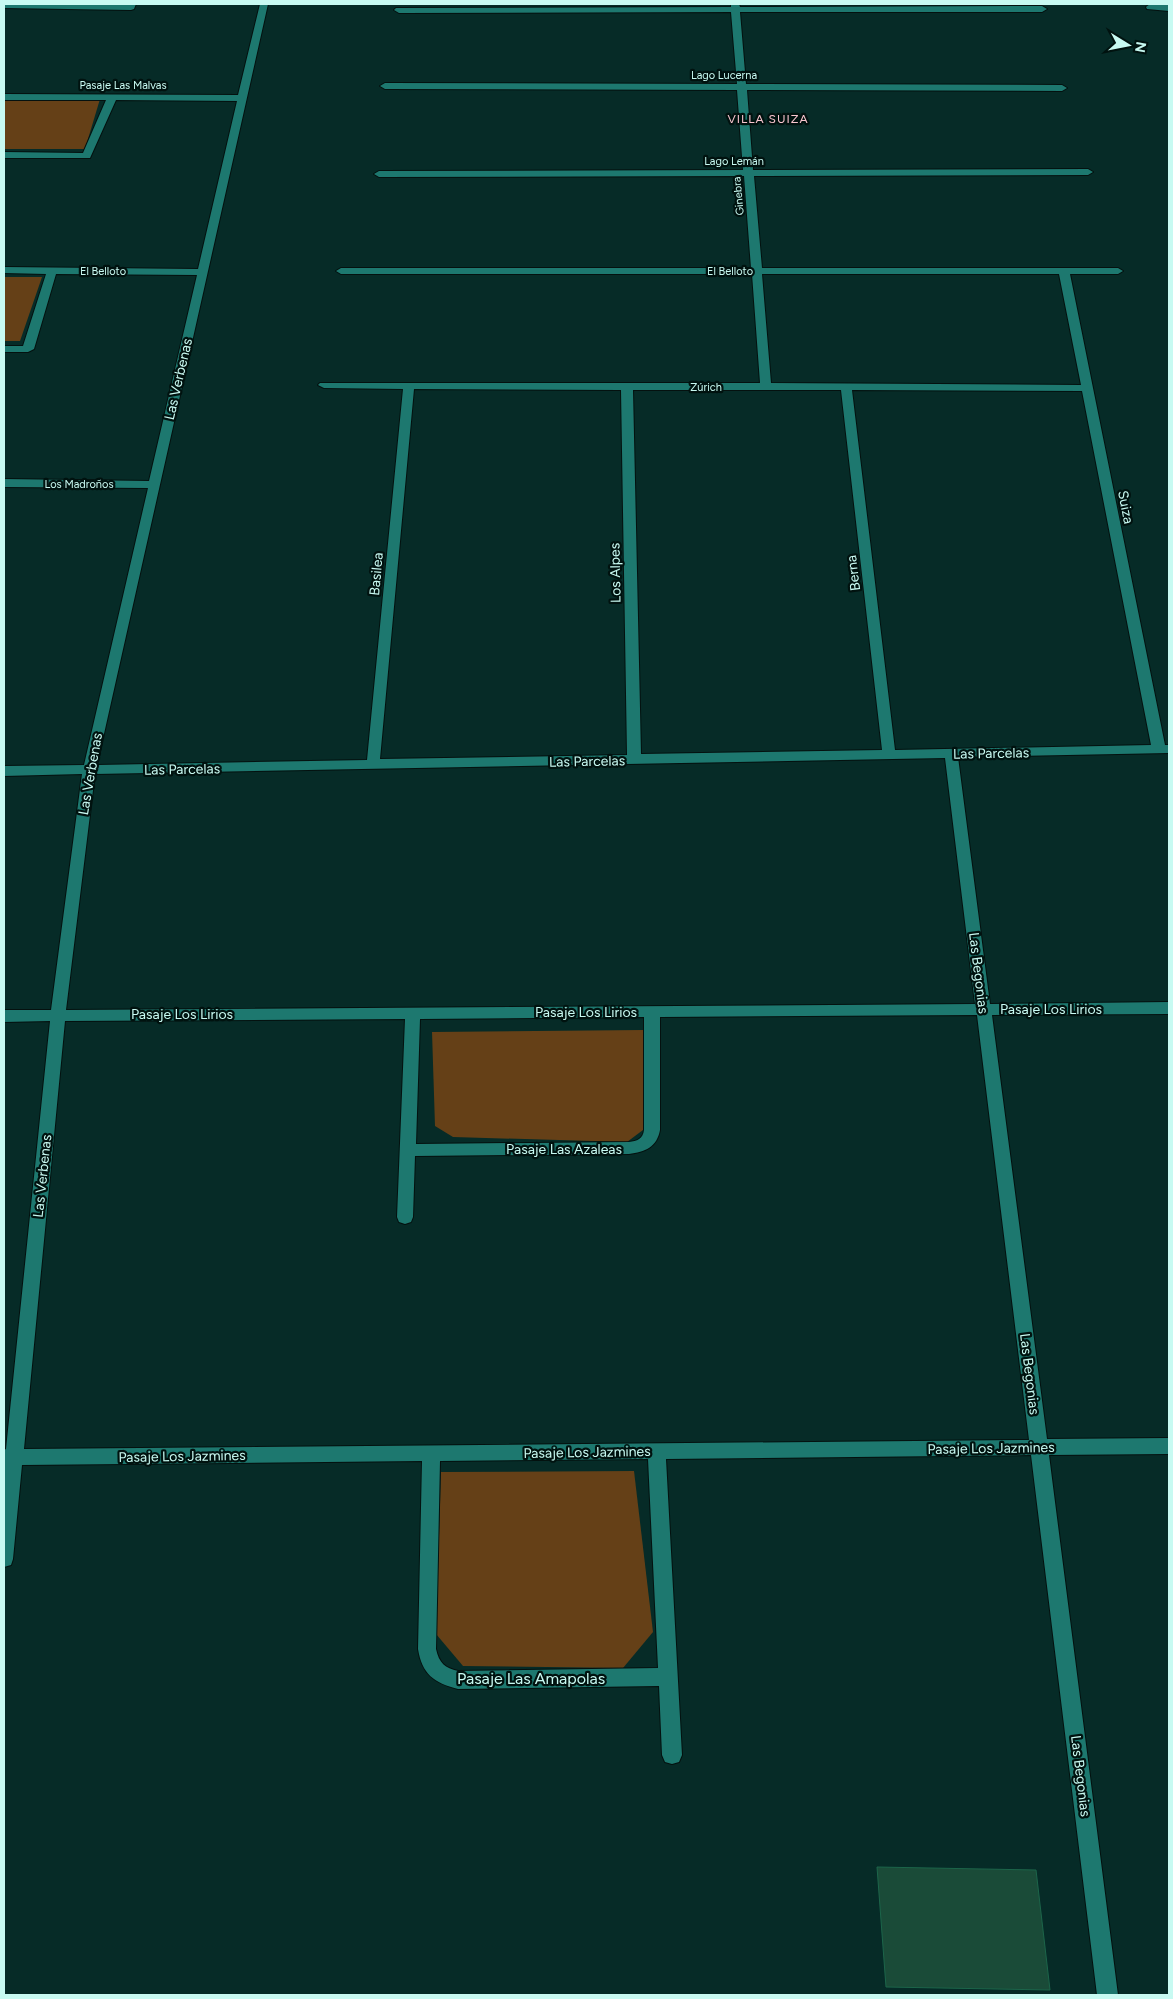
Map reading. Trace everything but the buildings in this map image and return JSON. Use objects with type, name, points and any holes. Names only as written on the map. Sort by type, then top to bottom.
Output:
[{"type":"street","points":[[4,6],[131,7],[132,4]]},
{"type":"street","name":"Las Verbenas","points":[[4,1559],[9,1457],[58,1016],[88,770],[264,4]]},
{"type":"street","points":[[399,10],[735,6],[1042,9]]},
{"type":"street","name":"Ginebra","points":[[735,6],[766,387]]},
{"type":"street","points":[[1150,8],[1169,8]]},
{"type":"street","name":"Lago Lucerna","points":[[385,86],[1062,88]]},
{"type":"street","name":"Pasaje Las Malvas","points":[[4,97],[242,98]]},
{"type":"street","points":[[4,155],[88,156],[112,98]]},
{"type":"street","name":"Lago Lemán","points":[[379,174],[1088,172]]},
{"type":"street","name":"El Belloto","points":[[4,270],[203,272]]},
{"type":"street","points":[[4,349],[28,349],[52,271]]},
{"type":"street","name":"El Belloto","points":[[341,271],[1118,272]]},
{"type":"street","name":"Suiza","points":[[1064,271],[1164,749]]},
{"type":"street","name":"Zúrich","points":[[324,385],[1088,388]]},
{"type":"street","name":"Basilea","points":[[373,765],[409,386]]},
{"type":"street","name":"Los Alpes","points":[[627,386],[634,760]]},
{"type":"street","name":"Berna","points":[[846,387],[889,755]]},
{"type":"street","name":"Los Madroños","points":[[4,484],[154,485]]},
{"type":"street","name":"Las Parcelas","points":[[4,771],[1164,749]]},
{"type":"street","name":"Las Begonias","points":[[951,753],[1108,1995]]},
{"type":"street","name":"Pasaje Los Lirios","points":[[4,1016],[1169,1008]]},
{"type":"street","name":"Pasaje Las Azaleas","points":[[408,1150],[629,1148],[638,1147],[646,1143],[651,1137],[652,1130],[652,1011]]},
{"type":"street","points":[[405,1217],[413,1013]]},
{"type":"street","name":"Pasaje Los Jazmines","points":[[9,1457],[1169,1446]]},
{"type":"street","points":[[657,1451],[672,1755]]},
{"type":"street","name":"Pasaje Las Amapolas","points":[[431,1453],[427,1649],[429,1660],[434,1670],[445,1677],[458,1680],[668,1677]]},
{"type":"shaded area","points":[[4,99],[100,99],[85,149],[4,149]]},
{"type":"shaded area","points":[[4,277],[42,277],[20,341],[4,341]]},
{"type":"shaded area","points":[[643,1030],[643,1130],[627,1142],[453,1137],[435,1126],[432,1032]]},
{"type":"shaded area","points":[[634,1471],[653,1632],[623,1668],[463,1666],[436,1634],[441,1472]]},
{"type":"district","name":"VILLA SUIZA","points":[[768,119]]}]
